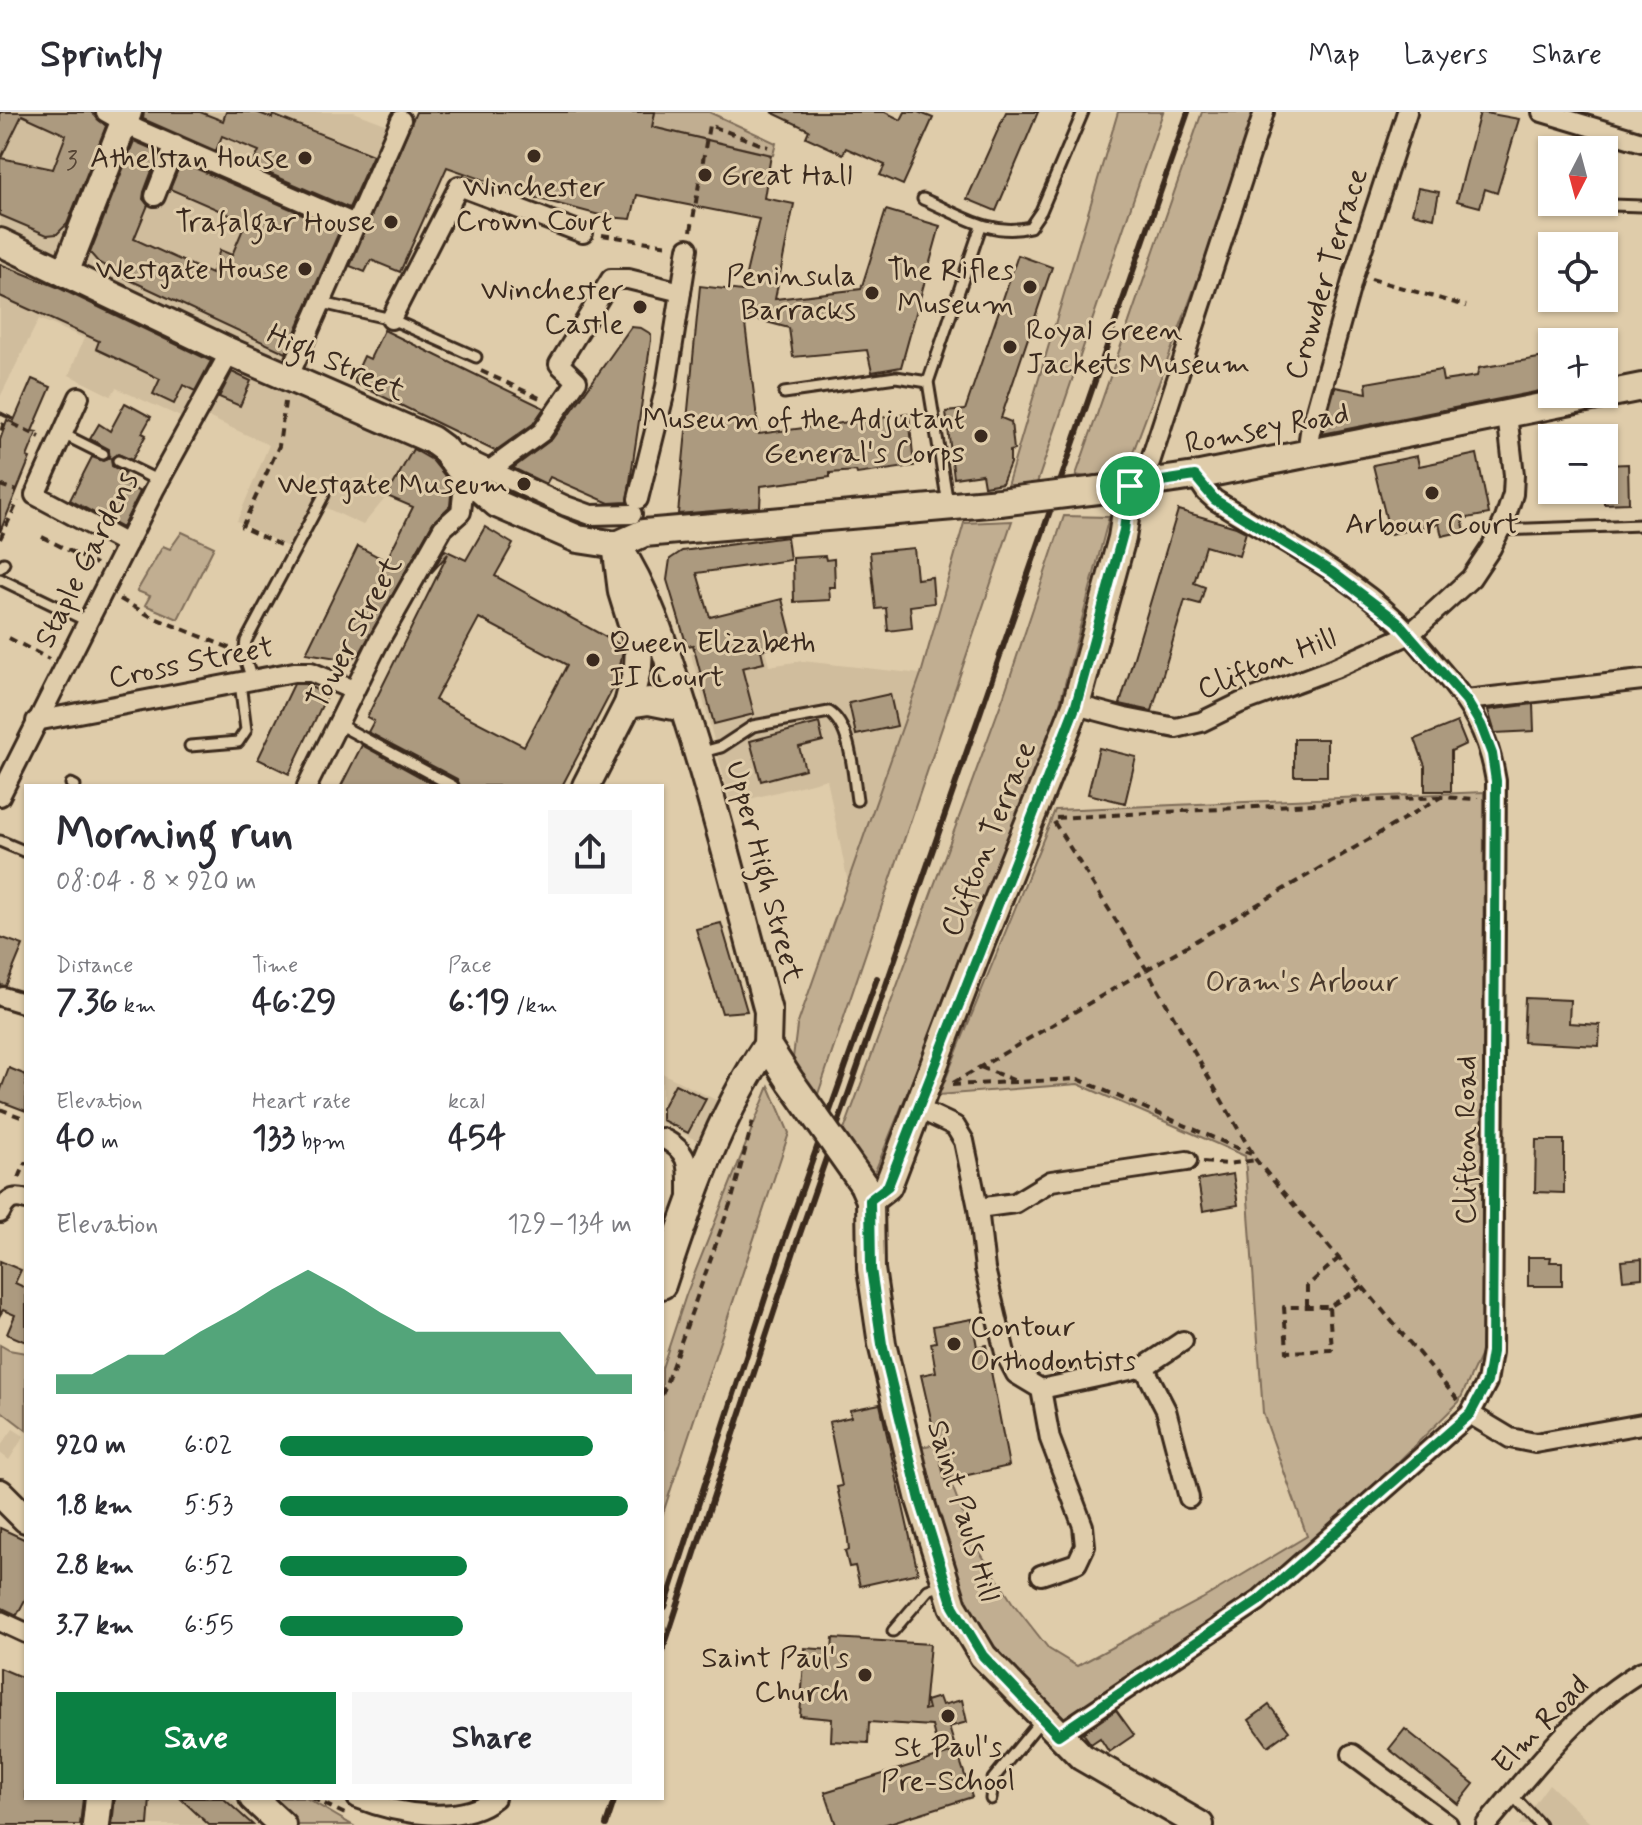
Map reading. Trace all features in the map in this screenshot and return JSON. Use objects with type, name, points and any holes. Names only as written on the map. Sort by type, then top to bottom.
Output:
[{"type":"main road","points":[[65,273],[120,115]]},
{"type":"main road","name":"High Street","points":[[5,248],[65,273],[230,352],[287,388],[432,440],[478,473],[497,504],[578,539],[617,545]]},
{"type":"main road","name":"Romsey Road","points":[[617,545],[644,533],[949,508],[1195,476],[1642,387]]},
{"type":"main road","name":"Clifton Terrace","points":[[866,1192],[888,1186],[1076,705],[1124,530],[1130,486]]},
{"type":"main road","points":[[587,784],[628,704],[638,666],[639,647],[622,592],[617,545]]},
{"type":"main road","name":"Upper High Street","points":[[617,545],[631,567],[664,641],[699,753],[768,1011],[767,1045]]},
{"type":"main road","points":[[628,704],[649,701],[684,708]]},
{"type":"main road","points":[[664,1279],[689,1205],[752,1067],[767,1045],[866,1192]]},
{"type":"main road","name":"Saint Pauls Hill","points":[[866,1192],[871,1269],[882,1344],[920,1500],[953,1606],[983,1656],[1082,1757],[1200,1825]]},
{"type":"main road","points":[[0,1493],[24,1517]]},
{"type":"main road","points":[[96,1825],[99,1800]]},
{"type":"main road","points":[[255,1800],[282,1825]]},
{"type":"street","points":[[1130,486],[1150,462],[1264,112]]},
{"type":"street","name":"Crowder Terrace","points":[[1307,453],[1310,432],[1354,274],[1407,112]]},
{"type":"street","points":[[1542,112],[1642,142]]},
{"type":"street","points":[[120,115],[175,145],[355,224]]},
{"type":"street","points":[[287,388],[402,116]]},
{"type":"street","points":[[155,196],[175,145]]},
{"type":"street","points":[[391,319],[459,186],[583,233]]},
{"type":"street","points":[[478,473],[591,515],[635,506],[666,387],[688,248]]},
{"type":"street","points":[[461,512],[478,473],[542,432],[577,381],[559,364],[611,279],[628,279],[681,292]]},
{"type":"street","name":"Staple Gardens","points":[[0,794],[159,481],[230,352]]},
{"type":"street","points":[[79,397],[29,493],[127,544]]},
{"type":"street","name":"Clifton Hill","points":[[1076,705],[1176,728],[1201,722],[1410,634],[1471,578],[1500,530],[1509,508],[1513,484],[1507,414]]},
{"type":"street","name":"Clifton Road","points":[[1050,1727],[1258,1601],[1470,1414],[1487,1382],[1492,1352],[1496,781],[1492,754],[1481,725],[1466,700],[1410,634],[1374,602],[1332,572],[1215,500],[1195,476]]},
{"type":"street","points":[[461,512],[497,504]]},
{"type":"street","name":"Tower Street","points":[[308,784],[353,690],[443,528],[461,512]]},
{"type":"street","name":"Cross Street","points":[[36,721],[294,672],[311,672],[353,690]]},
{"type":"street","points":[[1466,700],[1642,680]]},
{"type":"street","points":[[3,997],[24,1003]]},
{"type":"street","points":[[919,1109],[955,1126],[964,1141],[978,1208],[985,1269],[1005,1353],[1016,1374],[1041,1389],[1144,1367],[1183,1341]]},
{"type":"street","points":[[664,1139],[684,1154],[688,1167],[689,1205]]},
{"type":"street","points":[[978,1208],[1015,1203],[1051,1181],[1187,1161]]},
{"type":"street","points":[[0,1213],[9,1199],[24,1199]]},
{"type":"street","points":[[1144,1367],[1166,1410],[1189,1498]]},
{"type":"street","points":[[1041,1389],[1050,1439],[1083,1526],[1085,1546],[1077,1563],[1041,1575]]},
{"type":"street","points":[[1470,1414],[1510,1438],[1535,1443],[1642,1424]]},
{"type":"street","points":[[0,1621],[24,1632]]},
{"type":"street","name":"Elm Road","points":[[1486,1825],[1558,1742],[1606,1697],[1642,1671]]},
{"type":"street","points":[[1352,1754],[1448,1825]]},
{"type":"street","points":[[363,1800],[409,1816],[449,1824],[477,1815],[494,1800]]},
{"type":"lane","points":[[923,199],[981,226],[1013,231],[1030,227],[1041,211],[1083,112]]},
{"type":"lane","points":[[1618,205],[1642,206]]},
{"type":"lane","points":[[949,508],[928,382],[981,226]]},
{"type":"lane","points":[[322,303],[391,319],[476,357]]},
{"type":"lane","points":[[784,393],[896,377],[928,382]]},
{"type":"lane","points":[[59,439],[103,454]]},
{"type":"lane","points":[[118,461],[159,481]]},
{"type":"lane","points":[[190,746],[238,742],[246,730],[246,641],[324,495]]},
{"type":"lane","points":[[1500,530],[1642,525]]},
{"type":"lane","points":[[0,579],[87,621]]},
{"type":"lane","points":[[699,753],[721,747],[753,726],[829,712],[837,717],[850,748],[857,800]]},
{"type":"lane","points":[[338,724],[449,784]]},
{"type":"lane","points":[[0,841],[24,851]]},
{"type":"lane","points":[[893,1631],[928,1590],[947,1582]]},
{"type":"lane","points":[[991,1799],[993,1779],[1050,1727]]},
{"type":"lane","points":[[1512,1795],[1540,1825]]},
{"type":"path","points":[[696,207],[709,125],[768,147]]},
{"type":"path","points":[[583,233],[651,242]]},
{"type":"path","points":[[1388,285],[1466,306]]},
{"type":"path","points":[[287,388],[279,446],[242,527],[295,552]]},
{"type":"path","points":[[0,413],[13,419],[11,423],[59,439]]},
{"type":"path","points":[[0,435],[6,416]]},
{"type":"path","points":[[0,539],[29,493]]},
{"type":"path","points":[[42,537],[108,581],[150,616],[220,644]]},
{"type":"path","points":[[9,638],[64,667]]},
{"type":"path","points":[[1470,1414],[1255,1158],[1147,970],[1052,818],[1441,797],[1479,799],[1496,804]]},
{"type":"path","points":[[1255,1158],[1078,1079],[949,1085],[1441,797]]},
{"type":"path","points":[[980,1067],[1019,1082]]},
{"type":"path","points":[[0,1109],[24,1118]]},
{"type":"path","points":[[664,1389],[732,1199],[756,1109]]},
{"type":"path","points":[[1228,1164],[1255,1158]]},
{"type":"path","points":[[1307,1307],[1307,1286],[1339,1258]]},
{"type":"path","points":[[1329,1307],[1332,1350],[1287,1352],[1284,1307],[1329,1307],[1363,1286]]},
{"type":"path","points":[[316,1800],[353,1818]]},
{"type":"shaded area","points":[[0,112],[354,112],[388,125],[276,385],[414,448],[387,496],[363,525],[322,506],[299,553],[237,521],[269,445],[208,417],[185,419],[116,388],[111,396],[69,375],[84,338],[39,319],[0,397]]},
{"type":"shaded area","points":[[762,635],[769,666],[802,661],[921,674],[848,883],[827,779],[731,804],[691,654]]},
{"type":"shaded area","points":[[664,1074],[724,1104],[704,1144],[664,1124]]},
{"type":"shaded area","points":[[13,1429],[24,1436],[9,1460],[0,1453],[0,1447]]},
{"type":"shaded area","points":[[1549,1784],[1592,1825],[1519,1825]]},
{"type":"shaded area","points":[[114,1800],[232,1800],[257,1825],[113,1825]]},
{"type":"green space","points":[[655,112],[709,112],[776,143],[773,155],[652,127]]},
{"type":"green space","points":[[1118,112],[1163,112],[1037,483],[1007,486]]},
{"type":"green space","points":[[1202,112],[1255,112],[1228,199],[1127,468],[1103,481],[1076,475]]},
{"type":"green space","points":[[1064,516],[1109,517],[1047,752],[874,1174],[843,1133],[1004,695]]},
{"type":"green space","points":[[1012,521],[817,1097],[792,1066],[797,1026],[921,674],[964,523]]},
{"type":"green space","points":[[182,532],[214,547],[178,619],[145,605],[150,596],[137,591],[163,546],[170,549]]},
{"type":"green space","name":"Oram's Arbour","points":[[1484,792],[1482,1352],[1459,1402],[1312,1547],[1251,1599],[1063,1723],[986,1651],[964,1610],[915,1448],[936,1444],[974,1543],[1012,1602],[1049,1649],[1077,1666],[1202,1599],[1307,1536],[1263,1413],[1245,1156],[1078,1084],[939,1095],[1055,810]]},
{"type":"green space","points":[[769,1086],[789,1133],[664,1510],[664,1362],[686,1295]]},
{"type":"green space","points":[[0,1345],[24,1353],[24,1428],[0,1410]]},
{"type":"green space","points":[[264,1800],[309,1800],[352,1825],[292,1825]]},
{"type":"building","points":[[0,112],[91,112],[106,126],[67,224],[57,234],[47,235],[0,215]],"holes":[[[22,115],[66,135],[53,169],[1,158]]]},
{"type":"building","points":[[144,112],[200,112],[223,121],[226,112],[256,112],[272,118],[273,115],[373,155],[349,208],[252,166],[259,151],[222,136],[216,151],[143,119]]},
{"type":"building","points":[[416,112],[655,112],[652,127],[771,155],[764,198],[794,204],[775,299],[861,289],[886,210],[940,226],[901,367],[872,372],[867,350],[793,357],[789,328],[744,316],[759,434],[909,414],[914,466],[857,474],[856,471],[830,473],[830,477],[761,486],[760,507],[678,514],[700,286],[742,291],[759,219],[637,195],[631,219],[607,217],[532,197],[447,167],[400,272],[371,260],[365,272],[350,266]]},
{"type":"building","points":[[771,112],[885,112],[901,120],[905,112],[918,112],[933,118],[903,185],[880,175],[885,165],[846,148],[843,154],[806,137],[809,130]]},
{"type":"building","points":[[1006,112],[1038,112],[996,211],[967,199]]},
{"type":"building","points":[[1480,112],[1519,119],[1497,193],[1485,189],[1480,207],[1457,201]]},
{"type":"building","points":[[134,141],[159,152],[144,192],[143,199],[148,205],[134,239],[211,274],[220,250],[232,255],[246,222],[170,189],[181,162],[340,230],[286,353],[130,280],[98,262],[90,253]]},
{"type":"building","points":[[1418,188],[1439,192],[1434,218],[1412,213]]},
{"type":"building","points":[[1018,255],[1052,267],[1001,418],[1011,422],[1014,450],[1010,451],[1010,463],[1002,483],[984,486],[982,474],[954,478],[946,412],[965,410]]},
{"type":"building","points":[[0,264],[57,287],[211,361],[195,391],[183,385],[174,404],[153,394],[160,379],[96,349],[99,341],[0,296]]},
{"type":"building","points":[[631,327],[651,334],[651,340],[627,502],[609,503],[550,477],[546,484],[513,468],[552,439]]},
{"type":"building","points":[[384,330],[544,408],[533,424],[495,451],[355,383],[364,356],[370,359]]},
{"type":"building","points":[[1538,358],[1538,391],[1322,434],[1335,387],[1367,393],[1366,383],[1441,370],[1443,381],[1477,376],[1479,368]]},
{"type":"building","points":[[232,372],[251,381],[240,406],[219,397]]},
{"type":"building","points":[[32,379],[51,387],[32,431],[37,432],[27,457],[30,458],[0,532],[0,440],[7,420],[13,423]]},
{"type":"building","points":[[125,403],[151,417],[142,433],[146,435],[132,460],[118,454],[111,458],[112,466],[125,473],[120,481],[140,492],[122,528],[70,500],[92,457],[103,461],[109,458],[109,449],[90,439],[99,424],[110,431]]},
{"type":"building","points":[[413,449],[432,460],[452,485],[450,506],[433,522],[360,653],[349,660],[306,653],[358,546],[386,561],[413,507],[387,496]]},
{"type":"building","name":"Arbour Court","points":[[1477,454],[1489,514],[1462,519],[1465,531],[1442,536],[1439,524],[1390,534],[1373,465],[1417,456],[1419,466]]},
{"type":"building","points":[[1618,464],[1628,464],[1629,503],[1618,503]]},
{"type":"building","points":[[1178,510],[1246,532],[1239,556],[1205,546],[1194,583],[1205,587],[1200,604],[1185,600],[1152,711],[1120,704]]},
{"type":"building","name":"Queen Elizabeth II Court","points":[[485,527],[513,544],[495,576],[622,646],[618,679],[563,784],[459,784],[457,779],[368,732],[374,721],[367,717],[448,554],[431,573],[445,550],[466,560]],"holes":[[[479,618],[567,665],[524,746],[435,700]]]},
{"type":"building","points":[[787,537],[790,560],[697,573],[710,617],[782,599],[793,642],[761,650],[764,663],[742,668],[754,714],[714,724],[693,645],[687,646],[667,580],[670,559],[682,551]]},
{"type":"building","points":[[914,548],[917,579],[932,577],[934,603],[910,606],[912,628],[888,631],[886,608],[876,609],[870,552]]},
{"type":"building","points":[[825,556],[826,560],[834,559],[835,587],[829,587],[830,600],[794,602],[793,558]]},
{"type":"building","points":[[294,684],[305,684],[327,695],[289,774],[258,759]]},
{"type":"building","points":[[890,694],[897,726],[856,735],[849,703]]},
{"type":"building","points":[[1533,704],[1534,731],[1495,733],[1488,710]]},
{"type":"building","points":[[1457,722],[1466,744],[1451,751],[1451,791],[1425,791],[1425,766],[1415,739]]},
{"type":"building","points":[[819,723],[823,741],[799,747],[805,769],[761,781],[750,741]]},
{"type":"building","points":[[1294,739],[1327,739],[1327,776],[1294,776]]},
{"type":"building","points":[[362,745],[433,784],[342,784]]},
{"type":"building","points":[[1099,748],[1136,757],[1125,803],[1088,794]]},
{"type":"building","points":[[721,923],[747,1011],[722,1013],[696,929]]},
{"type":"building","points":[[0,937],[23,945],[6,986],[0,985]]},
{"type":"building","points":[[1525,998],[1570,1000],[1569,1023],[1600,1025],[1599,1046],[1523,1042]]},
{"type":"building","points":[[9,1068],[24,1074],[24,1110],[0,1101]]},
{"type":"building","points":[[675,1084],[706,1099],[688,1133],[664,1121],[664,1104]]},
{"type":"building","points":[[1536,1140],[1564,1140],[1564,1193],[1535,1192]]},
{"type":"building","points":[[1233,1174],[1238,1205],[1203,1211],[1198,1180]]},
{"type":"building","points":[[1528,1257],[1551,1257],[1550,1262],[1562,1262],[1562,1286],[1528,1286]]},
{"type":"building","points":[[1642,1259],[1642,1278],[1623,1280],[1621,1261]]},
{"type":"building","points":[[0,1261],[21,1270],[15,1283],[24,1287],[24,1341],[7,1334],[15,1315],[3,1310],[0,1315]]},
{"type":"building","points":[[972,1319],[977,1347],[986,1345],[1009,1466],[945,1480],[921,1375],[936,1372],[931,1343],[936,1342],[933,1326]]},
{"type":"building","points":[[880,1404],[918,1573],[860,1586],[855,1566],[849,1567],[845,1551],[849,1550],[847,1531],[837,1487],[842,1486],[829,1422],[851,1417],[850,1410]]},
{"type":"building","points":[[0,1528],[24,1539],[24,1602],[17,1615],[0,1607]]},
{"type":"building","name":"Saint Paul's Church","points":[[833,1638],[930,1644],[924,1710],[928,1709],[926,1701],[939,1697],[942,1705],[962,1700],[967,1722],[949,1727],[956,1750],[938,1749],[932,1726],[869,1722],[868,1743],[831,1741],[832,1719],[800,1716],[805,1648],[832,1650]]},
{"type":"building","points":[[0,1668],[24,1678],[24,1800],[83,1800],[80,1825],[0,1825]]},
{"type":"building","points":[[1269,1705],[1289,1731],[1268,1746],[1249,1720]]},
{"type":"building","points":[[1116,1710],[1134,1735],[1109,1752],[1100,1738],[1091,1744],[1083,1733]]},
{"type":"building","points":[[1405,1729],[1474,1784],[1458,1804],[1389,1749]]},
{"type":"building","points":[[957,1751],[972,1797],[883,1825],[836,1825],[825,1792]]},
{"type":"building","points":[[115,1800],[150,1800],[148,1825],[112,1825]]},
{"type":"building","points":[[182,1800],[225,1800],[253,1825],[209,1825]]},
{"type":"railway","points":[[664,1647],[794,1251],[1188,112]]},
{"type":"railway","points":[[665,1607],[782,1246],[877,978]]},
{"type":"railway","points":[[606,1825],[614,1800]]},
{"type":"place","name":"Winchester Crown Court","points":[[534,156]]},
{"type":"place","name":"Athelstan House","points":[[305,158]]},
{"type":"place","name":"Great Hall","points":[[705,175]]},
{"type":"place","name":"Trafalgar House","points":[[391,222]]},
{"type":"place","name":"Westgate House","points":[[305,269]]},
{"type":"place","name":"The Rifles Museum","points":[[1030,287]]},
{"type":"place","name":"Peninsula Barracks","points":[[872,293]]},
{"type":"place","name":"Winchester Castle","points":[[640,307]]},
{"type":"place","name":"Royal Green Jackets Museum","points":[[1010,347]]},
{"type":"place","name":"Museum of the Adjutant General's Corps","points":[[981,436]]},
{"type":"place","name":"Westgate Museum","points":[[524,484]]},
{"type":"place","name":"Arbour Court","points":[[1432,493]]},
{"type":"place","name":"Queen Elizabeth II Court","points":[[593,660]]},
{"type":"place","name":"Contour Orthodontists","points":[[954,1344]]},
{"type":"place","name":"Saint Paul's Church","points":[[865,1675]]},
{"type":"place","name":"St Paul's Pre-School","points":[[948,1716]]},
{"type":"route","points":[[1195,476],[1215,500],[1332,572],[1397,621],[1466,700],[1481,725],[1492,754],[1496,781],[1492,1352],[1487,1382],[1470,1414],[1258,1601],[1058,1735],[983,1656],[953,1606],[920,1500],[882,1344],[869,1245],[870,1200],[888,1186],[1076,705],[1124,530],[1130,486],[1195,476]]}]
